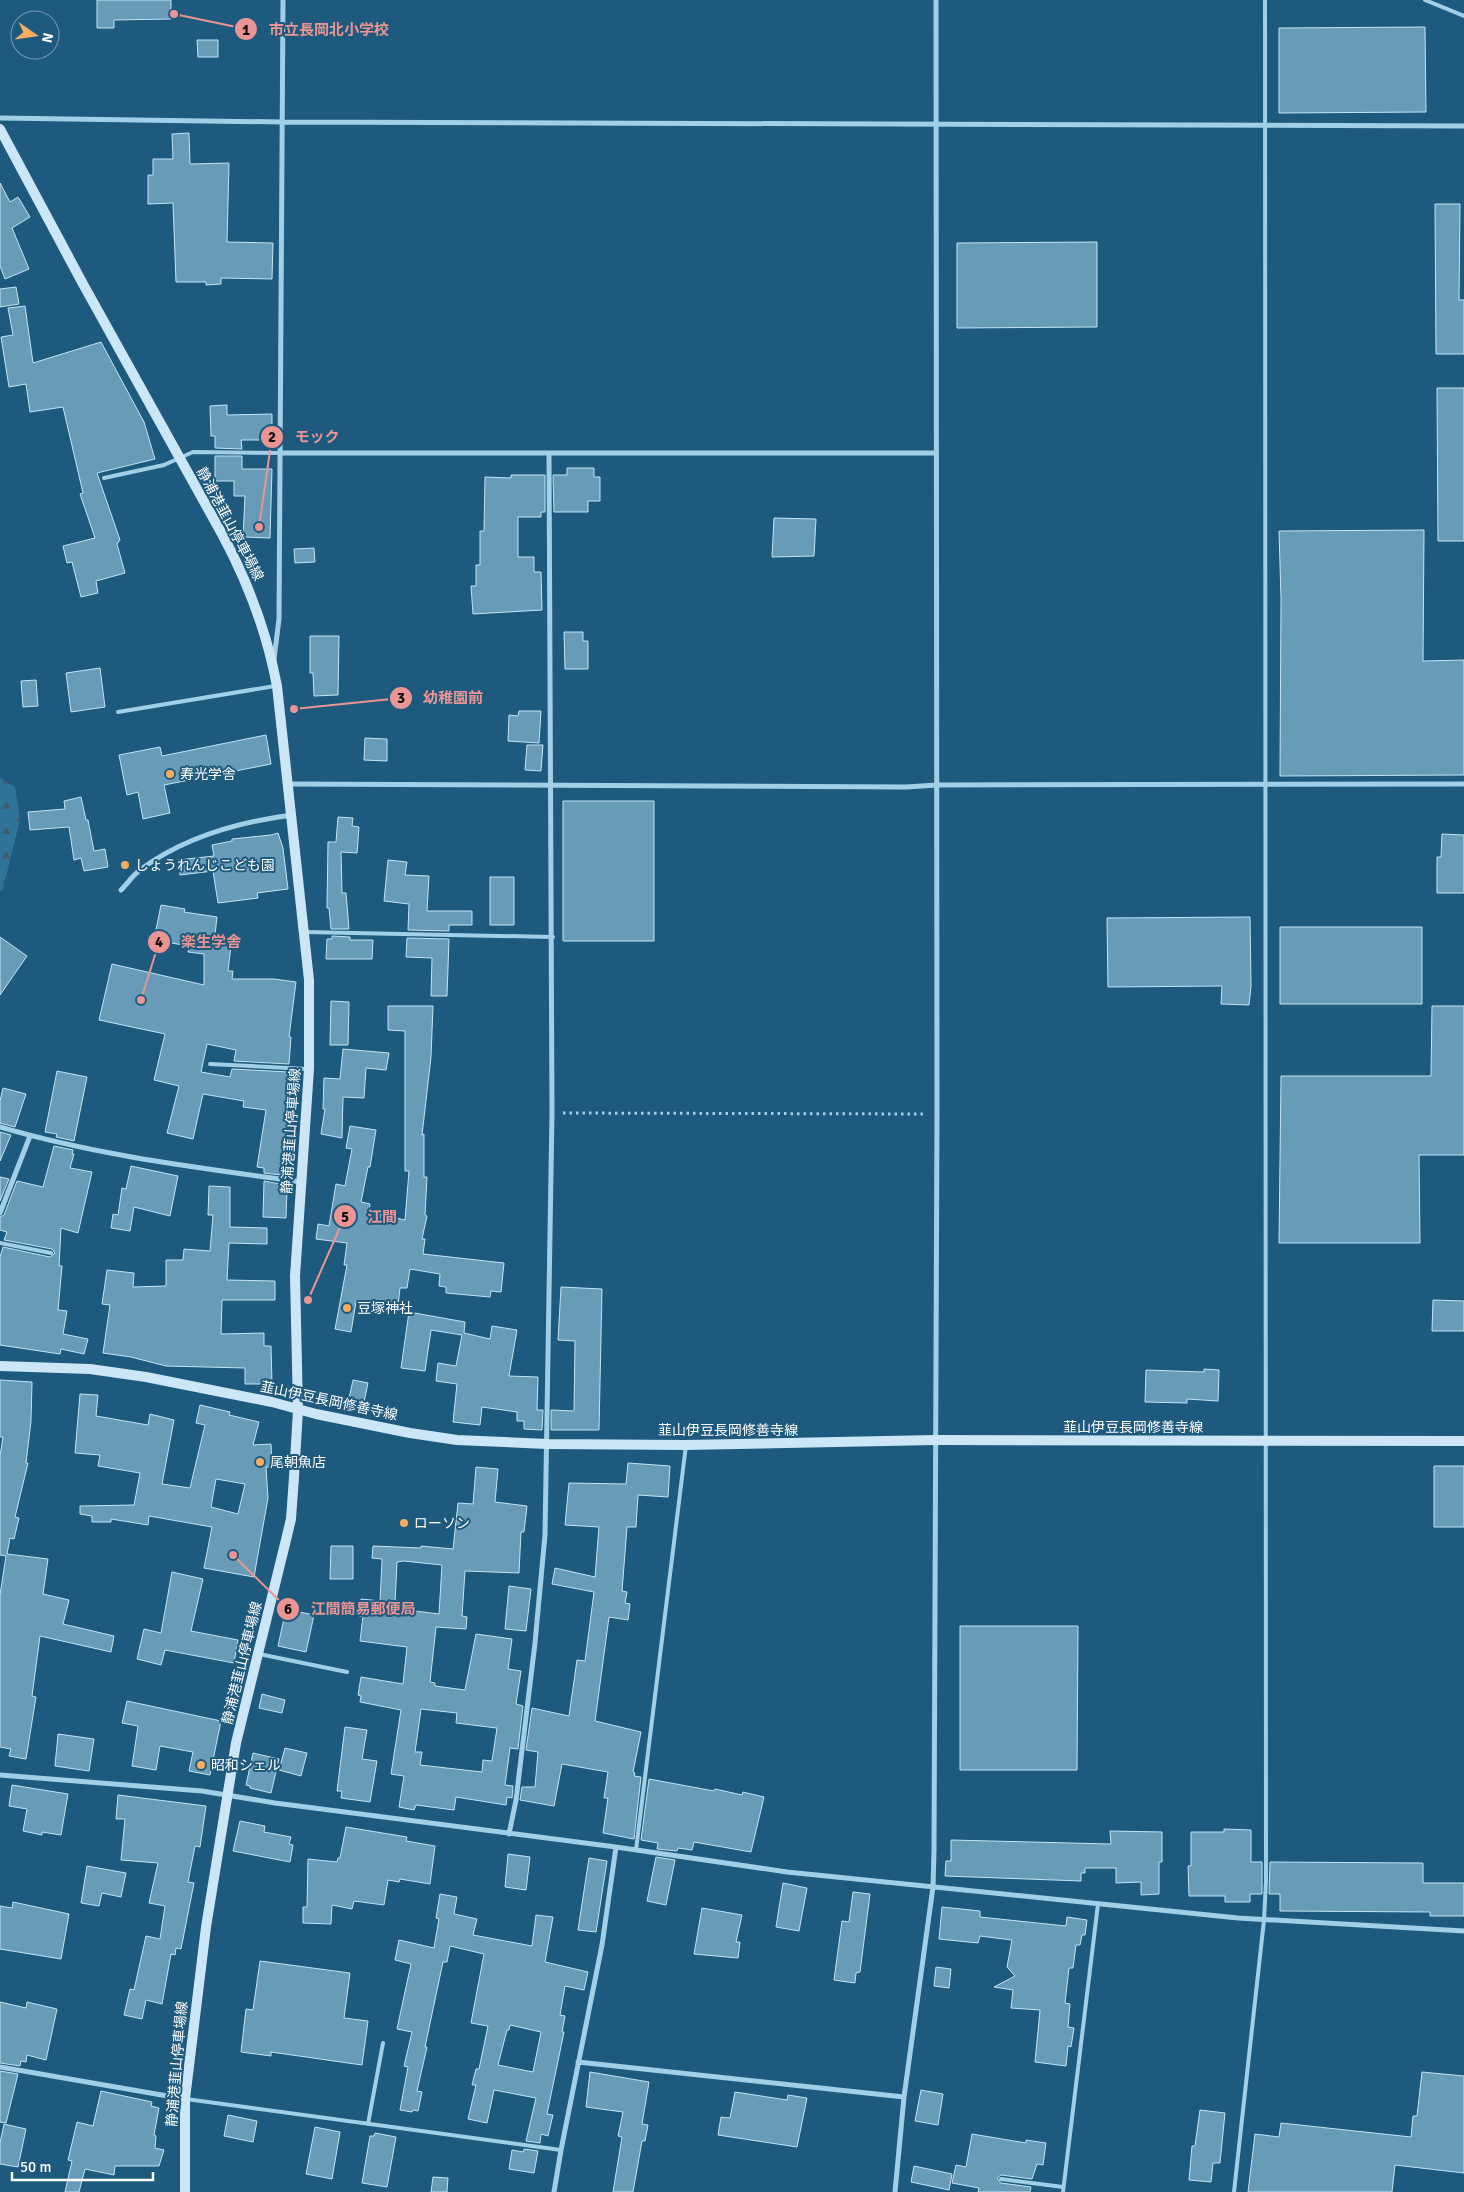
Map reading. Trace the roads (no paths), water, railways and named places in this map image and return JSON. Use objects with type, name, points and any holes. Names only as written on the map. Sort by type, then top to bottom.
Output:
[{"type":"main road","name":"静浦港韮山停車場線","points":[[0,129],[83,284],[240,567],[250,592],[273,664],[277,686],[310,980],[309,1069],[295,1276],[298,1410],[291,1519],[236,1743],[206,1927],[185,2099],[185,2192]]},
{"type":"main road","name":"韮山伊豆長岡修善寺線","points":[[0,1366],[90,1370],[146,1377],[272,1402],[298,1410],[410,1433],[457,1440],[547,1444],[686,1445],[935,1440],[1464,1440]]},
{"type":"street","points":[[273,664],[279,619],[283,0]]},
{"type":"street","points":[[895,2192],[904,2097],[933,1887],[937,1114],[936,0]]},
{"type":"street","points":[[0,118],[282,122],[1464,126]]},
{"type":"street","points":[[281,453],[936,453]]},
{"type":"street","points":[[509,1834],[516,1800],[535,1643],[545,1535],[553,937],[550,785],[549,454]]},
{"type":"street","points":[[289,784],[896,787],[937,785],[1464,784]]},
{"type":"street","points":[[121,890],[139,870],[204,835],[240,824],[292,815]]},
{"type":"street","points":[[0,1127],[30,1136],[153,1160],[302,1182]]},
{"type":"street","points":[[0,1213],[30,1136]]},
{"type":"street","points":[[0,1775],[90,1784],[202,1791],[227,1796],[616,1847],[778,1871],[1264,1920],[1464,1931]]},
{"type":"street","points":[[554,2192],[602,1945],[616,1847]]},
{"type":"street","points":[[578,2062],[904,2097]]},
{"type":"street","points":[[0,2067],[185,2099]]},
{"type":"lane","points":[[1234,2192],[1264,1920],[1266,1881],[1265,0]]},
{"type":"lane","points":[[1425,0],[1464,16]]},
{"type":"lane","points":[[104,478],[164,465],[193,452],[281,453]]},
{"type":"lane","points":[[118,712],[277,686]]},
{"type":"lane","points":[[304,932],[553,937]]},
{"type":"lane","points":[[210,1064],[309,1069]]},
{"type":"lane","points":[[0,1243],[51,1254]]},
{"type":"lane","points":[[636,1850],[686,1445]]},
{"type":"lane","points":[[258,1654],[347,1672]]},
{"type":"lane","points":[[1063,2192],[1098,1904]]},
{"type":"lane","points":[[368,2124],[382,2043]]},
{"type":"lane","points":[[185,2099],[561,2150]]},
{"type":"lane","points":[[1001,2179],[1063,2187]]},
{"type":"place","name":"市立長岡北小学校","points":[[174,14]]},
{"type":"place","name":"モック","points":[[259,527]]},
{"type":"place","name":"幼稚園前","points":[[294,709]]},
{"type":"place","name":"寿光学舎","points":[[170,774]]},
{"type":"place","name":"しょうれんじこども園","points":[[125,865]]},
{"type":"place","name":"楽生学舎","points":[[141,1000]]},
{"type":"place","name":"江間","points":[[308,1300]]},
{"type":"place","name":"豆塚神社","points":[[347,1308]]},
{"type":"place","name":"尾朝魚店","points":[[260,1462]]},
{"type":"place","name":"ローソン","points":[[404,1523]]},
{"type":"place","name":"江間簡易郵便局","points":[[233,1555]]},
{"type":"place","name":"昭和シェル","points":[[201,1765]]}]
